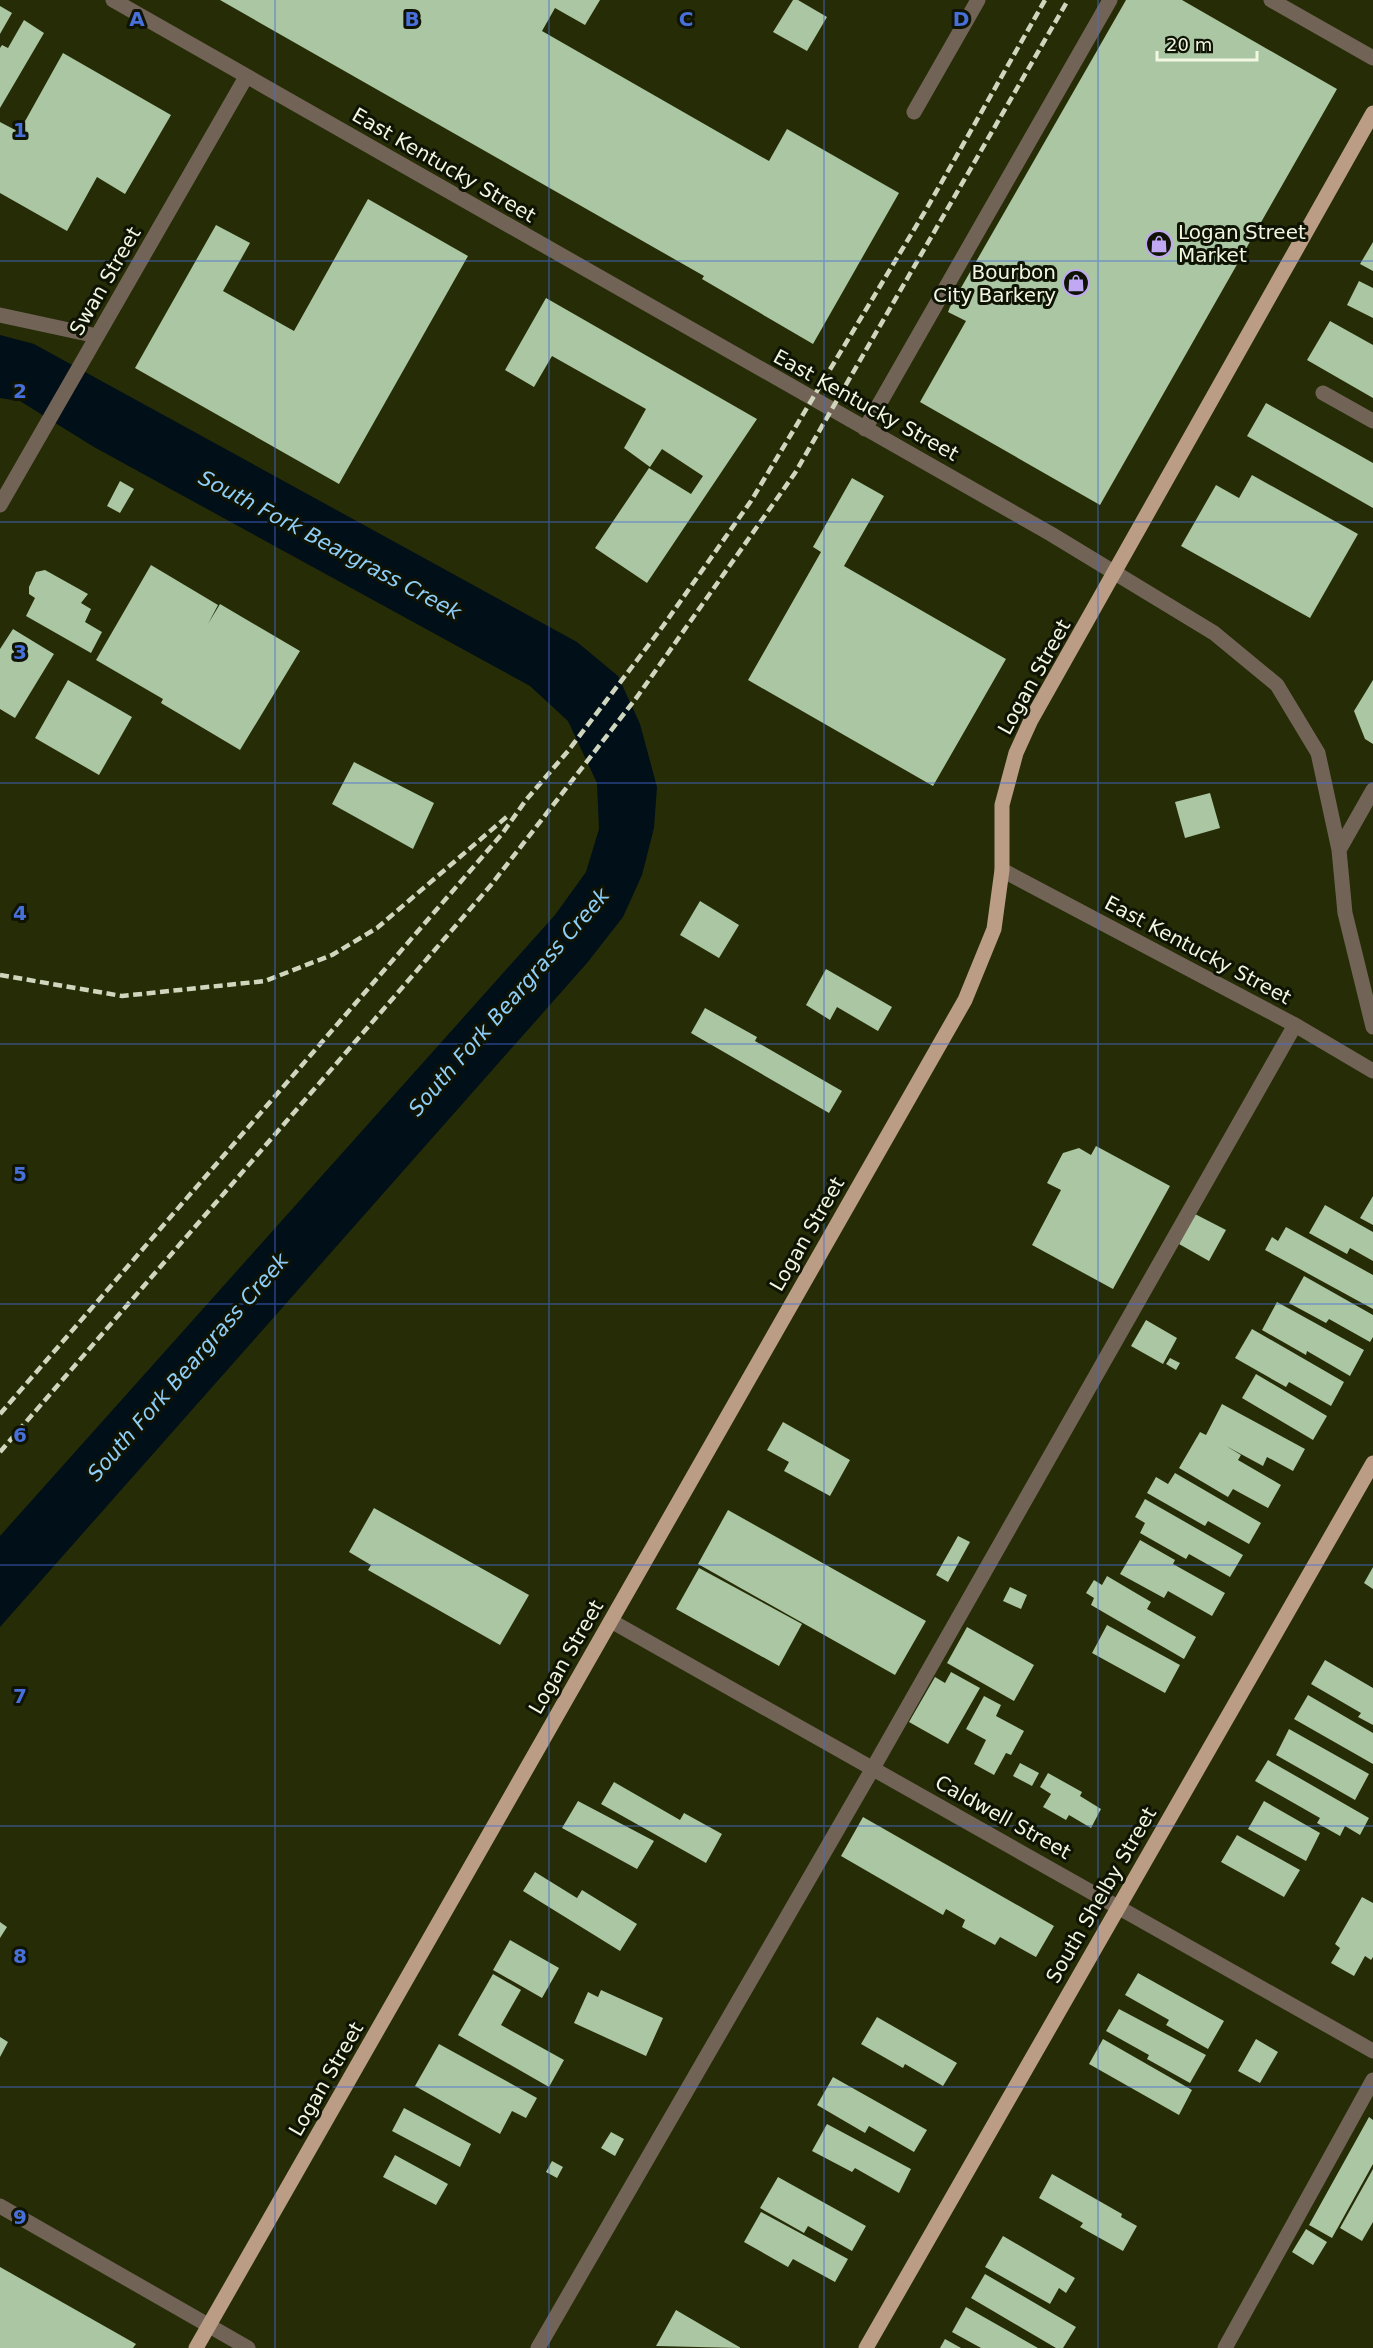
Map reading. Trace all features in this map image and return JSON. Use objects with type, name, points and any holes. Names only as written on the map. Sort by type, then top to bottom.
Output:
[{"type":"main road","name":"Logan Street","points":[[196,2348],[965,1000],[994,929],[1002,870],[1002,805],[1016,753],[1037,710],[1373,113]]},
{"type":"main road","name":"South Shelby Street","points":[[866,2348],[1117,1906],[1373,1463]]},
{"type":"street","name":"East Kentucky Street","points":[[113,0],[1051,534],[1214,633],[1277,685],[1318,753],[1339,850],[1345,913],[1373,1027]]},
{"type":"street","points":[[914,112],[978,0]]},
{"type":"street","points":[[865,429],[1110,0]]},
{"type":"street","points":[[1271,0],[1373,58]]},
{"type":"street","name":"Swan Street","points":[[0,505],[246,77]]},
{"type":"street","points":[[0,315],[97,336]]},
{"type":"street","points":[[1323,393],[1373,421]]},
{"type":"street","points":[[1339,850],[1373,790]]},
{"type":"street","name":"East Kentucky Street","points":[[1002,870],[1295,1025],[1373,1071]]},
{"type":"street","points":[[538,2348],[873,1768],[1295,1025]]},
{"type":"street","name":"Caldwell Street","points":[[611,1621],[1373,2051]]},
{"type":"street","points":[[1225,2348],[1373,2080]]},
{"type":"street","points":[[0,2206],[248,2348]]},
{"type":"water","name":"South Fork Beargrass Creek","points":[[0,335],[34,344],[577,642],[618,676],[640,724],[657,787],[654,828],[642,875],[623,917],[587,963],[0,1627],[0,1536],[555,915],[586,872],[599,829],[597,783],[568,721],[530,686],[94,447],[20,401],[0,398]]},
{"type":"building","points":[[220,0],[600,0],[585,25],[555,8],[542,31],[769,161],[787,129],[899,193],[813,344],[702,279],[704,276]]},
{"type":"building","points":[[793,0],[798,0],[827,17],[807,51],[773,32]]},
{"type":"building","points":[[1126,0],[1182,0],[1337,89],[1100,505],[920,402],[966,321],[948,312],[950,307]]},
{"type":"building","points":[[0,6],[12,13],[0,34]]},
{"type":"building","points":[[24,20],[44,33],[0,108],[0,48],[2,45],[8,48]]},
{"type":"building","points":[[63,53],[171,115],[125,194],[97,177],[67,231],[0,193],[0,122],[19,132]]},
{"type":"building","points":[[368,199],[468,256],[339,484],[135,368],[216,225],[250,243],[223,291],[294,331]]},
{"type":"building","points":[[1373,242],[1373,271],[1360,264]]},
{"type":"building","points":[[1359,281],[1373,288],[1373,318],[1347,305]]},
{"type":"building","points":[[546,298],[757,419],[647,583],[595,548],[649,468],[691,494],[703,476],[662,449],[650,467],[624,448],[646,409],[552,356],[534,387],[505,370]]},
{"type":"building","points":[[1330,321],[1373,345],[1373,398],[1307,360]]},
{"type":"building","points":[[1266,403],[1373,463],[1373,508],[1247,436]]},
{"type":"building","points":[[1252,475],[1358,534],[1310,618],[1181,546],[1216,485],[1239,498]]},
{"type":"building","points":[[852,478],[884,496],[844,566],[1006,659],[933,786],[748,680],[821,552],[813,547]]},
{"type":"building","points":[[120,481],[134,489],[120,513],[107,506]]},
{"type":"building","points":[[151,565],[218,605],[208,624],[220,604],[300,651],[240,750],[161,703],[163,699],[96,660]]},
{"type":"building","points":[[45,570],[88,594],[81,603],[91,609],[85,622],[102,632],[91,653],[26,616],[35,598],[29,594],[29,587],[36,572]]},
{"type":"building","points":[[13,629],[54,654],[15,718],[0,709],[0,649]]},
{"type":"building","points":[[68,680],[132,717],[99,775],[35,738]]},
{"type":"building","points":[[1373,680],[1373,744],[1365,739],[1354,711]]},
{"type":"building","points":[[354,762],[434,803],[413,849],[332,804]]},
{"type":"building","points":[[1210,793],[1220,828],[1185,838],[1175,802]]},
{"type":"building","points":[[700,901],[739,925],[719,958],[680,935]]},
{"type":"building","points":[[826,969],[892,1007],[878,1031],[837,1007],[830,1020],[806,1005]]},
{"type":"building","points":[[705,1008],[757,1037],[755,1041],[842,1091],[829,1113],[691,1033]]},
{"type":"building","points":[[1096,1146],[1170,1186],[1113,1289],[1032,1245],[1061,1190],[1047,1183],[1063,1153],[1079,1148],[1091,1155]]},
{"type":"building","points":[[1373,1196],[1373,1225],[1360,1218]]},
{"type":"building","points":[[1325,1205],[1373,1232],[1373,1261],[1350,1248],[1347,1254],[1309,1233]]},
{"type":"building","points":[[1195,1214],[1226,1230],[1209,1261],[1179,1244]]},
{"type":"building","points":[[1286,1227],[1373,1275],[1373,1309],[1265,1250],[1272,1237],[1278,1241]]},
{"type":"building","points":[[1304,1276],[1373,1315],[1373,1337],[1370,1342],[1329,1319],[1326,1323],[1289,1303]]},
{"type":"building","points":[[1277,1302],[1364,1350],[1350,1376],[1307,1351],[1306,1355],[1262,1330]]},
{"type":"building","points":[[1146,1320],[1177,1338],[1163,1364],[1131,1346]]},
{"type":"building","points":[[1252,1329],[1344,1382],[1331,1406],[1289,1382],[1286,1387],[1235,1358]]},
{"type":"building","points":[[1170,1358],[1180,1363],[1176,1370],[1166,1364]]},
{"type":"building","points":[[1256,1374],[1327,1416],[1313,1440],[1242,1398]]},
{"type":"building","points":[[1222,1404],[1305,1449],[1293,1471],[1267,1457],[1263,1466],[1226,1446],[1241,1455],[1238,1460],[1281,1485],[1268,1508],[1233,1489],[1228,1497],[1179,1468],[1200,1432],[1206,1435]]},
{"type":"building","points":[[783,1422],[850,1460],[830,1496],[784,1471],[789,1462],[767,1450]]},
{"type":"building","points":[[1175,1473],[1261,1523],[1249,1544],[1208,1521],[1205,1526],[1147,1493],[1156,1477],[1168,1484]]},
{"type":"building","points":[[1145,1499],[1243,1555],[1230,1577],[1189,1554],[1186,1559],[1140,1533],[1145,1523],[1135,1517]]},
{"type":"building","points":[[374,1508],[529,1595],[500,1645],[368,1570],[371,1565],[349,1552]]},
{"type":"building","points":[[728,1510],[926,1621],[895,1675],[698,1564]]},
{"type":"building","points":[[958,1536],[970,1542],[948,1582],[936,1575]]},
{"type":"building","points":[[1140,1540],[1175,1560],[1173,1564],[1225,1593],[1212,1616],[1168,1591],[1164,1598],[1120,1574]]},
{"type":"building","points":[[1373,1567],[1373,1589],[1364,1583]]},
{"type":"building","points":[[699,1568],[802,1624],[779,1666],[676,1609]]},
{"type":"building","points":[[1107,1576],[1151,1602],[1147,1609],[1196,1637],[1184,1659],[1091,1605],[1094,1598],[1086,1593],[1094,1580],[1102,1585]]},
{"type":"building","points":[[1010,1587],[1027,1595],[1021,1609],[1003,1601]]},
{"type":"building","points":[[1107,1625],[1180,1665],[1165,1693],[1092,1653]]},
{"type":"building","points":[[967,1627],[1034,1665],[1014,1701],[947,1663]]},
{"type":"building","points":[[1325,1660],[1373,1688],[1373,1725],[1358,1717],[1361,1713],[1311,1684]]},
{"type":"building","points":[[951,1672],[980,1688],[948,1744],[909,1722],[935,1677],[945,1683]]},
{"type":"building","points":[[1308,1695],[1373,1733],[1373,1764],[1294,1719]]},
{"type":"building","points":[[984,1696],[1001,1705],[996,1716],[1024,1731],[1011,1755],[1006,1753],[994,1775],[974,1764],[986,1740],[966,1729]]},
{"type":"building","points":[[1289,1729],[1369,1774],[1355,1800],[1276,1755]]},
{"type":"building","points":[[1268,1760],[1369,1818],[1360,1835],[1345,1826],[1340,1836],[1317,1823],[1320,1818],[1255,1781]]},
{"type":"building","points":[[1020,1763],[1039,1773],[1032,1786],[1013,1776]]},
{"type":"building","points":[[1048,1773],[1082,1792],[1080,1796],[1101,1809],[1091,1828],[1069,1815],[1066,1820],[1043,1807],[1051,1794],[1040,1787]]},
{"type":"building","points":[[614,1782],[680,1820],[684,1813],[722,1834],[706,1863],[601,1804]]},
{"type":"building","points":[[578,1801],[654,1841],[637,1869],[562,1828]]},
{"type":"building","points":[[1264,1801],[1320,1833],[1306,1861],[1248,1829]]},
{"type":"building","points":[[863,1817],[1054,1926],[1036,1957],[1000,1937],[995,1945],[962,1927],[965,1920],[946,1909],[943,1915],[841,1856]]},
{"type":"building","points":[[1237,1835],[1300,1870],[1284,1897],[1221,1862]]},
{"type":"building","points":[[535,1872],[577,1898],[582,1890],[637,1924],[620,1951],[523,1891]]},
{"type":"building","points":[[1362,1897],[1373,1903],[1373,1957],[1371,1960],[1365,1956],[1354,1976],[1331,1963],[1340,1948],[1335,1944]]},
{"type":"building","points":[[0,1922],[7,1927],[0,1938]]},
{"type":"building","points":[[510,1940],[559,1968],[542,1998],[493,1970]]},
{"type":"building","points":[[1138,1973],[1224,2021],[1208,2049],[1166,2025],[1169,2020],[1125,1995]]},
{"type":"building","points":[[493,1974],[521,1990],[501,2025],[564,2060],[549,2087],[458,2035]]},
{"type":"building","points":[[601,1990],[663,2018],[646,2056],[574,2023],[588,1992],[598,1997]]},
{"type":"building","points":[[1119,2009],[1206,2055],[1190,2083],[1147,2059],[1149,2055],[1106,2031]]},
{"type":"building","points":[[877,2017],[957,2063],[943,2086],[905,2064],[903,2068],[861,2044]]},
{"type":"building","points":[[0,2037],[8,2042],[0,2057]]},
{"type":"building","points":[[1103,2039],[1192,2090],[1179,2115],[1089,2064]]},
{"type":"building","points":[[1256,2039],[1278,2052],[1260,2083],[1238,2071]]},
{"type":"building","points":[[439,2044],[537,2098],[526,2118],[512,2111],[500,2134],[415,2086]]},
{"type":"building","points":[[833,2077],[927,2130],[914,2152],[869,2126],[865,2133],[817,2105]]},
{"type":"building","points":[[404,2108],[471,2144],[460,2167],[392,2131]]},
{"type":"building","points":[[1369,2117],[1373,2120],[1373,2164],[1332,2238],[1309,2225]]},
{"type":"building","points":[[827,2124],[911,2169],[899,2193],[855,2168],[852,2172],[812,2151]]},
{"type":"building","points":[[611,2132],[624,2139],[615,2156],[601,2148]]},
{"type":"building","points":[[395,2155],[448,2184],[436,2205],[383,2177]]},
{"type":"building","points":[[552,2161],[563,2167],[557,2178],[546,2172]]},
{"type":"building","points":[[1373,2169],[1373,2222],[1362,2241],[1340,2228]]},
{"type":"building","points":[[1052,2174],[1122,2214],[1121,2217],[1137,2226],[1123,2251],[1080,2227],[1083,2223],[1039,2198]]},
{"type":"building","points":[[778,2177],[866,2226],[852,2251],[808,2226],[804,2233],[760,2208]]},
{"type":"building","points":[[761,2212],[848,2259],[835,2282],[793,2259],[788,2267],[744,2242]]},
{"type":"building","points":[[1306,2229],[1327,2242],[1313,2265],[1292,2252]]},
{"type":"building","points":[[1003,2236],[1075,2278],[1066,2293],[1059,2288],[1050,2304],[985,2267]]},
{"type":"building","points":[[0,2267],[136,2344],[133,2348],[0,2348]]},
{"type":"building","points":[[985,2274],[1076,2327],[1063,2348],[1056,2348],[971,2298]]},
{"type":"building","points":[[966,2307],[1038,2348],[981,2348],[952,2332]]},
{"type":"building","points":[[676,2310],[741,2348],[656,2346]]},
{"type":"building","points":[[945,2339],[961,2348],[940,2348]]},
{"type":"railway","points":[[0,1414],[502,834],[526,800],[568,751],[663,626],[751,501],[927,208],[1045,0]]},
{"type":"railway","points":[[0,1452],[491,885],[637,697],[795,473],[1068,0]]},
{"type":"railway","points":[[0,975],[122,996],[265,981],[332,955],[377,928],[510,814]]},
{"type":"place","name":"Logan Street Market","points":[[1159,244]]},
{"type":"place","name":"Bourbon City Barkery","points":[[1076,283]]}]
